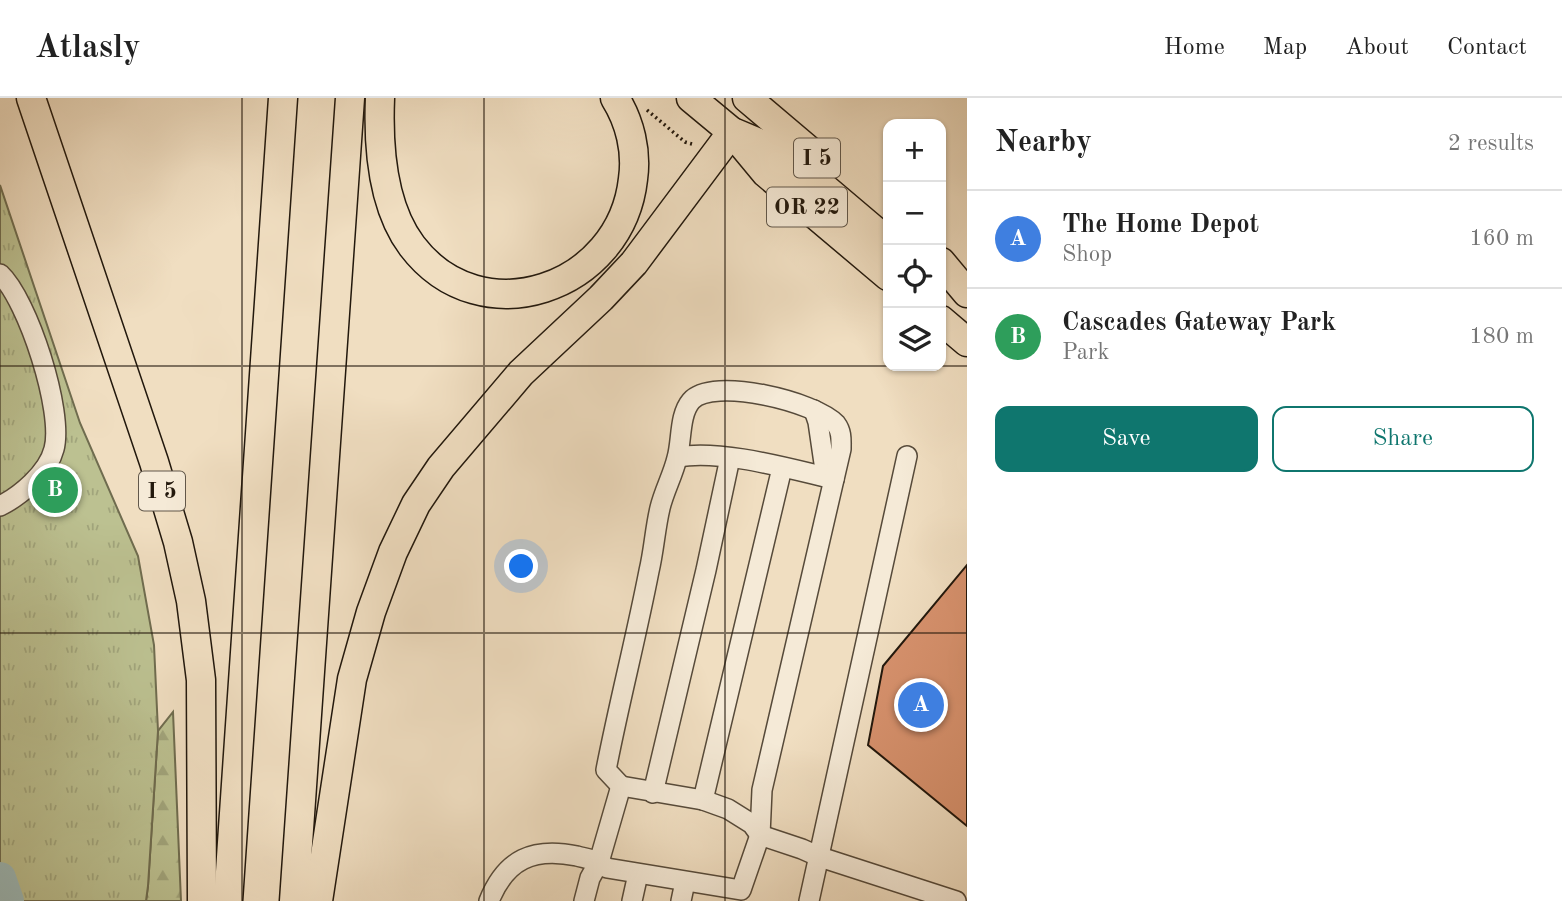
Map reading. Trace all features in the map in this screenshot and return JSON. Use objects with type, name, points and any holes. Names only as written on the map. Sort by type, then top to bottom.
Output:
[{"type":"highway","name":"I 5","points":[[31,98],[154,462],[178,542],[191,601],[201,680],[201,901]]},
{"type":"highway","points":[[228,901],[283,98]]},
{"type":"highway","points":[[294,901],[350,98]]},
{"type":"highway","points":[[380,98],[380,128],[386,182],[393,207],[412,246],[429,264],[455,281],[480,290],[504,293],[536,290],[560,282],[598,257],[615,236],[631,196],[634,171],[629,127],[615,98]]},
{"type":"highway","name":"OR 22","points":[[691,98],[732,132],[766,173],[883,272]]},
{"type":"highway","name":"I 5","points":[[747,98],[883,213]]},
{"type":"highway","points":[[318,901],[352,679],[384,576],[416,504],[442,467],[513,382],[634,263],[732,132]]},
{"type":"highway","name":"OR 22","points":[[732,132],[783,153],[883,238]]},
{"type":"highway","points":[[946,268],[967,293]]},
{"type":"highway","points":[[946,289],[967,304]]},
{"type":"highway","points":[[946,324],[967,342]]},
{"type":"street","points":[[0,274],[27,316],[56,420],[54,451],[49,459],[20,495],[0,506]]},
{"type":"street","points":[[489,901],[502,876],[517,862],[544,852],[599,862],[607,868],[638,874],[683,892],[740,896],[761,835],[762,790],[830,478],[841,449],[842,434],[836,425],[814,410],[771,397],[740,391],[715,390],[700,394],[690,402],[684,414],[678,457],[660,509],[650,570],[606,770],[621,786],[703,800],[740,815],[761,835],[820,858],[956,901]]},
{"type":"street","points":[[678,457],[706,454],[830,478]]},
{"type":"street","points":[[809,901],[907,456]]},
{"type":"street","points":[[653,793],[730,458]]},
{"type":"street","points":[[703,800],[782,468]]},
{"type":"street","points":[[584,901],[590,878],[599,862],[621,786]]},
{"type":"street","points":[[632,901],[638,874]]},
{"type":"path","points":[[643,107],[685,142],[692,144]]},
{"type":"green space","points":[[0,185],[80,423],[138,556],[154,645],[158,731],[146,901],[0,901]]},
{"type":"green space","points":[[173,712],[181,901],[146,901],[158,731]]},
{"type":"building","points":[[967,565],[967,826],[868,745],[883,666]]},
{"type":"waterway","points":[[0,878],[8,901]]},
{"type":"place","name":"Cascades Gateway Park","points":[[55,490]]},
{"type":"place","name":"The Home Depot","points":[[921,705]]}]
